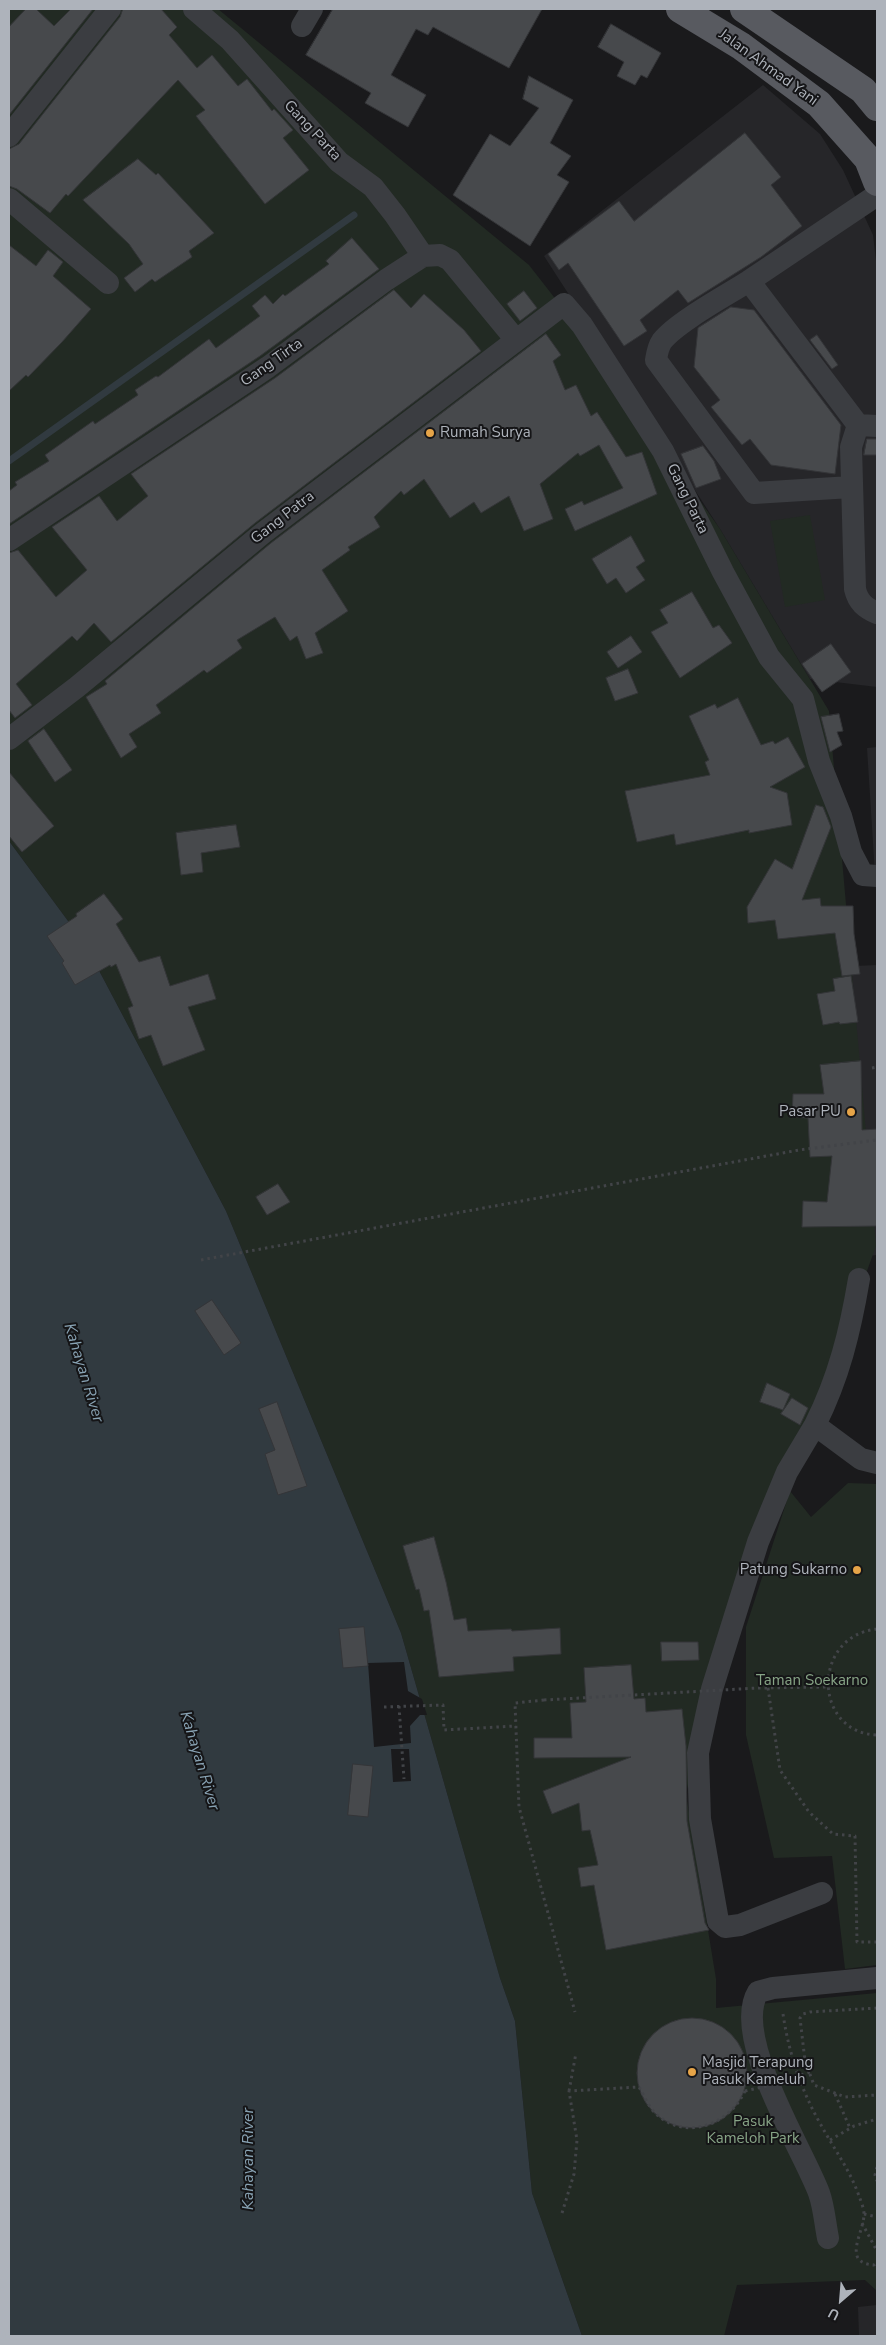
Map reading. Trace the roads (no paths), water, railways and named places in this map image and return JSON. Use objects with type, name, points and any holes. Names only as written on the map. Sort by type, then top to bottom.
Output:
[{"type":"main road","name":"Jalan Ahmad Yani","points":[[682,9],[741,46],[819,104],[873,170]]},
{"type":"main road","points":[[744,9],[863,90],[877,107]]},
{"type":"street","points":[[9,136],[110,9]]},
{"type":"street","name":"Gang Parta","points":[[194,9],[230,40],[339,162],[373,187],[395,214],[423,256]]},
{"type":"street","points":[[851,488],[754,493],[656,360],[658,348],[663,340],[691,318],[877,195]]},
{"type":"street","points":[[9,199],[108,283]]},
{"type":"street","points":[[423,256],[440,255],[450,260],[516,340]]},
{"type":"street","name":"Gang Tirta","points":[[9,540],[268,367],[386,280],[423,256]]},
{"type":"street","points":[[749,280],[868,425],[851,447],[855,589],[858,599],[869,610],[877,613]]},
{"type":"street","name":"Gang Parta","points":[[564,304],[593,341],[663,451],[723,572],[769,657],[803,699],[818,762],[841,816],[851,852],[863,876],[877,876]]},
{"type":"street","name":"Gang Patra","points":[[9,739],[77,687],[263,533],[564,304]]},
{"type":"street","points":[[822,1893],[740,1925],[725,1926],[718,1921],[700,1819],[698,1753],[712,1689],[758,1542],[787,1472],[831,1394],[852,1324],[859,1279]]},
{"type":"street","points":[[815,1425],[861,1460],[877,1463]]},
{"type":"street","points":[[828,2238],[819,2194],[776,2104],[760,2057],[751,2012],[752,2001],[758,1992],[773,1988],[877,1978]]},
{"type":"water","name":"Kahayan River","points":[[9,841],[85,944],[226,1211],[401,1633],[500,1978],[515,2021],[532,2193],[582,2336],[9,2336]]},
{"type":"waterway","points":[[9,461],[354,215]]},
{"type":"place","name":"Rumah Surya","points":[[430,433]]},
{"type":"place","name":"Pasar PU","points":[[851,1112]]},
{"type":"place","name":"Patung Sukarno","points":[[857,1570]]},
{"type":"place","name":"Masjid Terapung Pasuk Kameluh","points":[[692,2072]]},
{"type":"park label","name":"Taman Soekarno","points":[[812,1681]]},
{"type":"park label","name":"Pasuk Kameloh Park","points":[[753,2130]]}]
